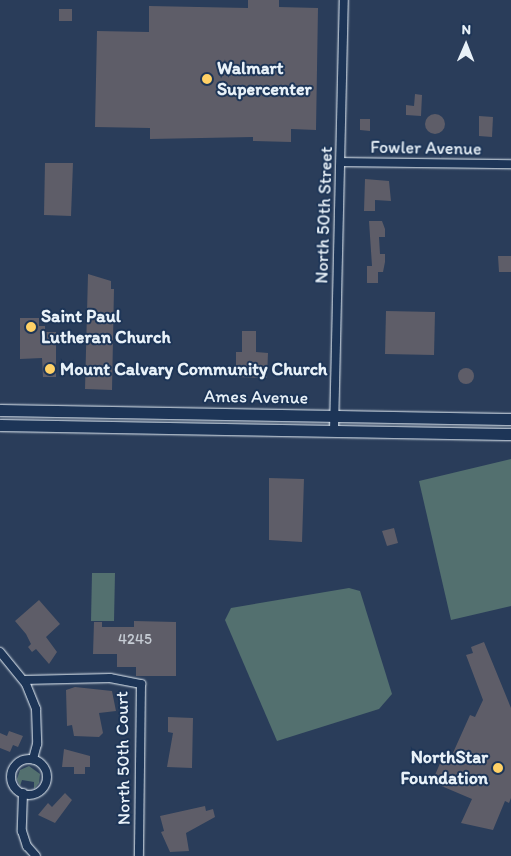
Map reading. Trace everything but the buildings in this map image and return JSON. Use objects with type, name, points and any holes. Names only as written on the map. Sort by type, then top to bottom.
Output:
[{"type":"main road","name":"Ames Avenue","points":[[0,410],[511,419]]},
{"type":"main road","name":"Ames Avenue","points":[[0,425],[511,434]]},
{"type":"street","name":"North 50th Street","points":[[334,431],[344,0]]},
{"type":"street","name":"Fowler Avenue","points":[[341,162],[511,164]]},
{"type":"street","points":[[0,652],[24,680],[38,726],[33,760]]},
{"type":"street","name":"North 50th Court","points":[[24,680],[110,678],[141,684],[139,856]]},
{"type":"street","points":[[23,794],[38,793],[46,783],[45,769],[33,760]]},
{"type":"street","points":[[33,760],[17,764],[12,773],[13,784],[23,794],[22,830],[36,856]]},
{"type":"green space","points":[[511,459],[511,606],[451,620],[419,481]]},
{"type":"green space","points":[[92,573],[115,573],[114,621],[91,621]]},
{"type":"green space","points":[[349,588],[360,591],[392,694],[379,709],[277,741],[225,620],[231,608]]},
{"type":"green space","points":[[29,766],[40,774],[39,783],[34,789],[34,782],[22,780],[20,786],[17,779],[20,770]]},
{"type":"place","name":"Walmart Supercenter","points":[[207,79]]},
{"type":"place","name":"Saint Paul Lutheran Church","points":[[31,327]]},
{"type":"place","name":"Mount Calvary Community Church","points":[[50,369]]},
{"type":"place","name":"NorthStar Foundation","points":[[498,768]]}]
